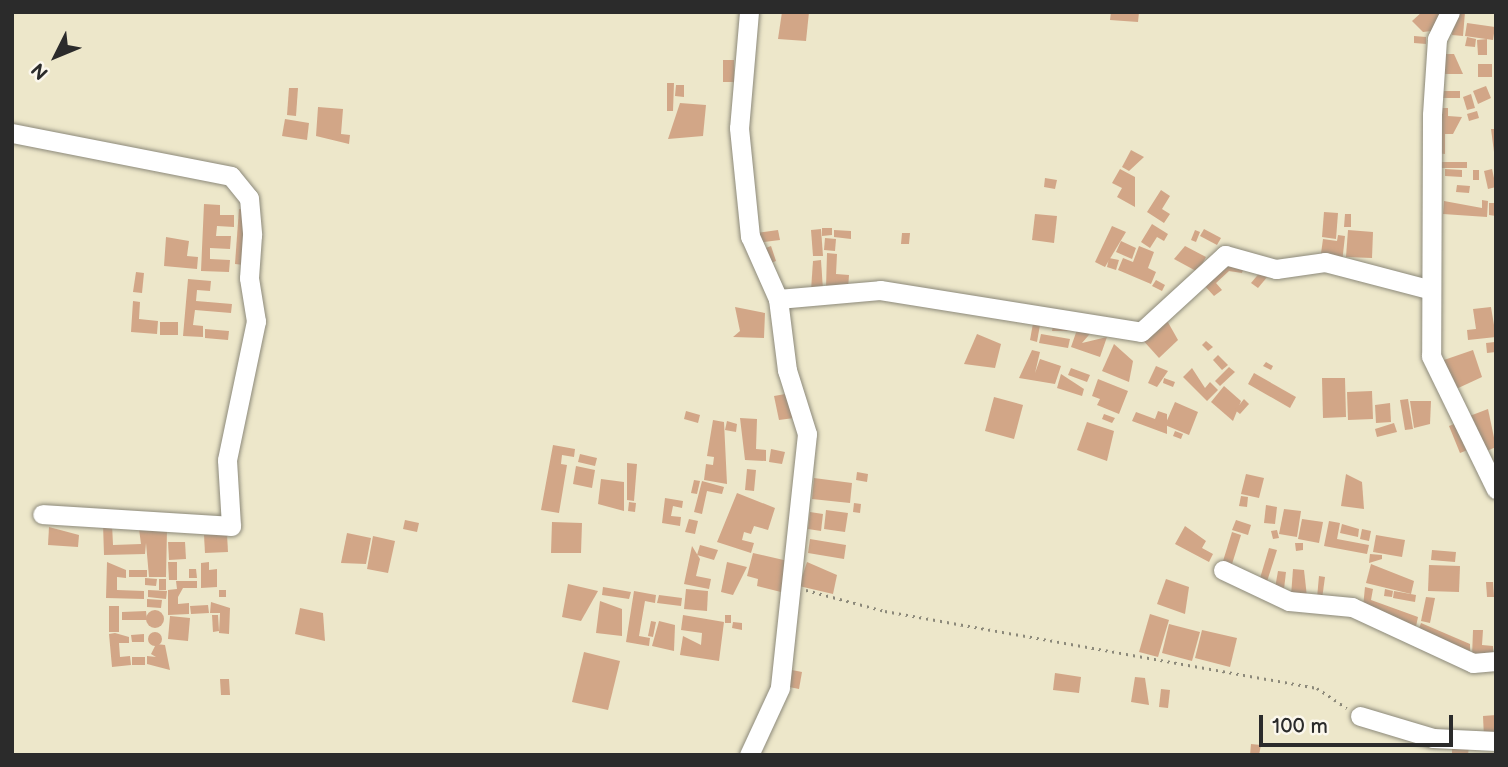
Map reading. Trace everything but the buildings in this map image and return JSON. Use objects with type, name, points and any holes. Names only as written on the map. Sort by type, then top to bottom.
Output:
[{"type":"street","points":[[749,12],[740,141],[750,236],[778,299],[787,369],[807,433],[779,688],[749,755]]},
{"type":"street","points":[[1450,12],[1437,39],[1429,289],[1431,356],[1496,489]]},
{"type":"street","points":[[12,133],[231,176],[249,198],[252,235],[249,278],[256,321],[227,460],[231,526],[42,514]]},
{"type":"street","points":[[778,299],[880,290],[1141,332],[1225,255],[1276,269],[1325,262],[1429,289]]},
{"type":"street","points":[[1223,570],[1289,601],[1352,607],[1473,663],[1496,661]]},
{"type":"street","points":[[1360,716],[1433,738],[1496,741]]},
{"type":"path","points":[[792,587],[884,611],[1317,688],[1360,716]]}]
